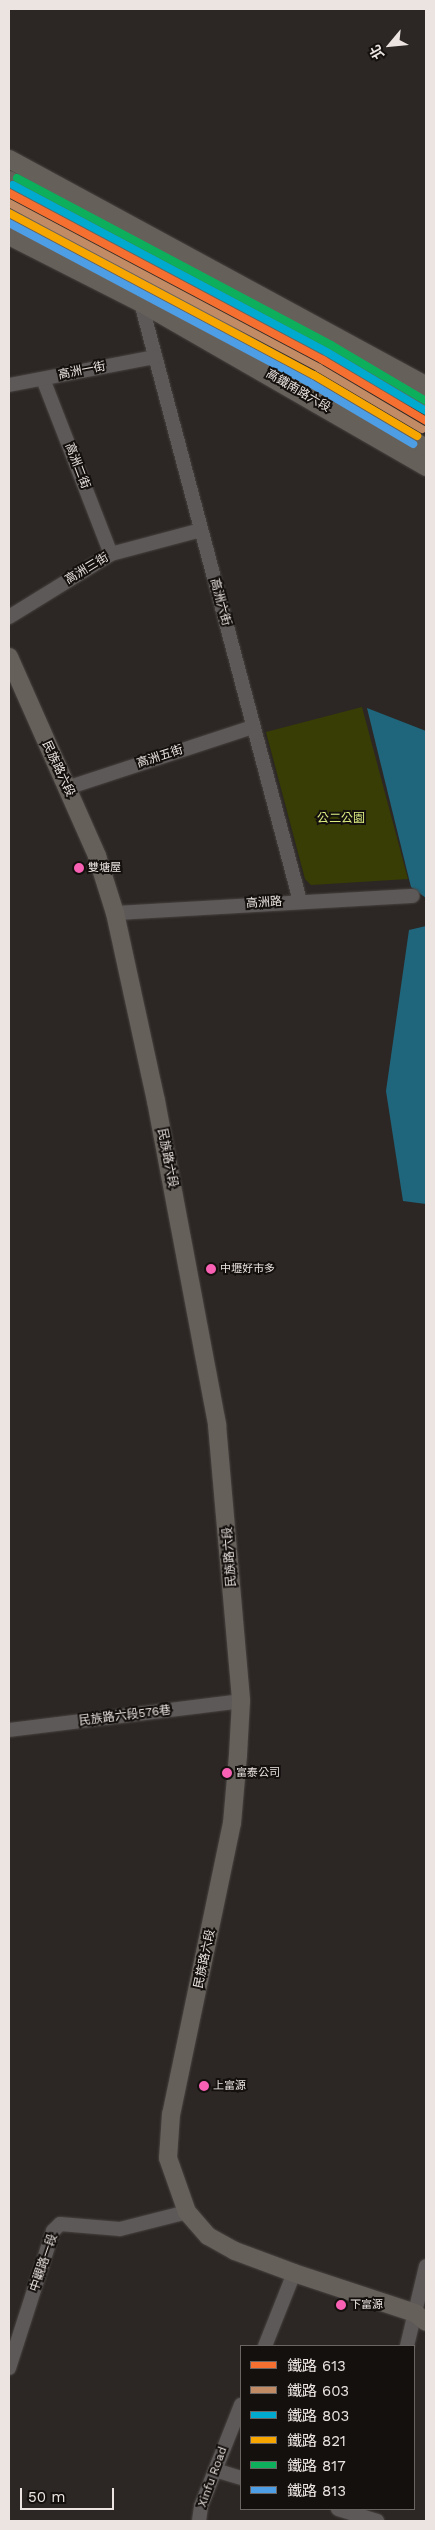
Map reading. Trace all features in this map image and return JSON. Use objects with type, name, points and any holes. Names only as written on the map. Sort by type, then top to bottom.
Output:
[{"type":"main road","points":[[9,159],[426,384]]},
{"type":"main road","points":[[9,180],[426,405]]},
{"type":"main road","name":"高鐵南路六段","points":[[9,218],[155,292],[426,448]]},
{"type":"main road","name":"高鐵南路六段","points":[[9,236],[141,303],[426,466]]},
{"type":"main road","name":"民族路六段","points":[[9,657],[97,856],[115,913],[156,1100],[217,1425],[241,1701],[232,1823],[168,2134],[168,2158],[186,2212],[208,2236],[235,2251],[421,2318]]},
{"type":"street","name":"高洲六街","points":[[141,303],[300,901]]},
{"type":"street","name":"高洲一街","points":[[9,385],[155,357]]},
{"type":"street","name":"高洲二街","points":[[43,379],[111,554]]},
{"type":"street","name":"高洲三街","points":[[9,617],[111,554],[201,530]]},
{"type":"street","name":"高洲五街","points":[[67,788],[253,726]]},
{"type":"street","name":"高洲路","points":[[115,913],[413,896]]},
{"type":"street","name":"民族路六段576巷","points":[[9,1730],[241,1701]]},
{"type":"street","name":"中觀路一段","points":[[9,2368],[53,2231],[60,2224],[120,2229],[186,2212]]},
{"type":"street","points":[[408,2345],[421,2318],[426,2266]]},
{"type":"street","points":[[264,2345],[294,2273]]},
{"type":"street","name":"Xinfu Road","points":[[199,2521],[215,2470],[240,2407]]},
{"type":"street","points":[[215,2470],[240,2478]]},
{"type":"street","points":[[342,2510],[368,2517]]},
{"type":"green space","name":"公二公園","points":[[362,707],[408,879],[311,885],[305,879],[266,732]]},
{"type":"water","points":[[367,708],[426,731],[426,898],[411,887]]},
{"type":"water","points":[[426,926],[426,1204],[403,1201],[386,1091],[409,930]]},
{"type":"rail line","name":"817","points":[[17,178],[331,345],[426,401]]},
{"type":"rail line","name":"803","points":[[13,185],[327,352],[426,411]]},
{"type":"rail line","name":"613","points":[[9,193],[323,360],[426,421]]},
{"type":"rail line","name":"603","points":[[9,203],[319,368],[422,429]]},
{"type":"rail line","name":"821","points":[[9,213],[314,375],[417,436]]},
{"type":"rail line","name":"813","points":[[9,223],[310,383],[413,444]]},
{"type":"place","name":"雙塘屋","points":[[79,868]]},
{"type":"place","name":"中壢好市多","points":[[211,1269]]},
{"type":"place","name":"富泰公司","points":[[227,1773]]},
{"type":"place","name":"上富源","points":[[204,2086]]},
{"type":"place","name":"下富源","points":[[341,2305]]}]
